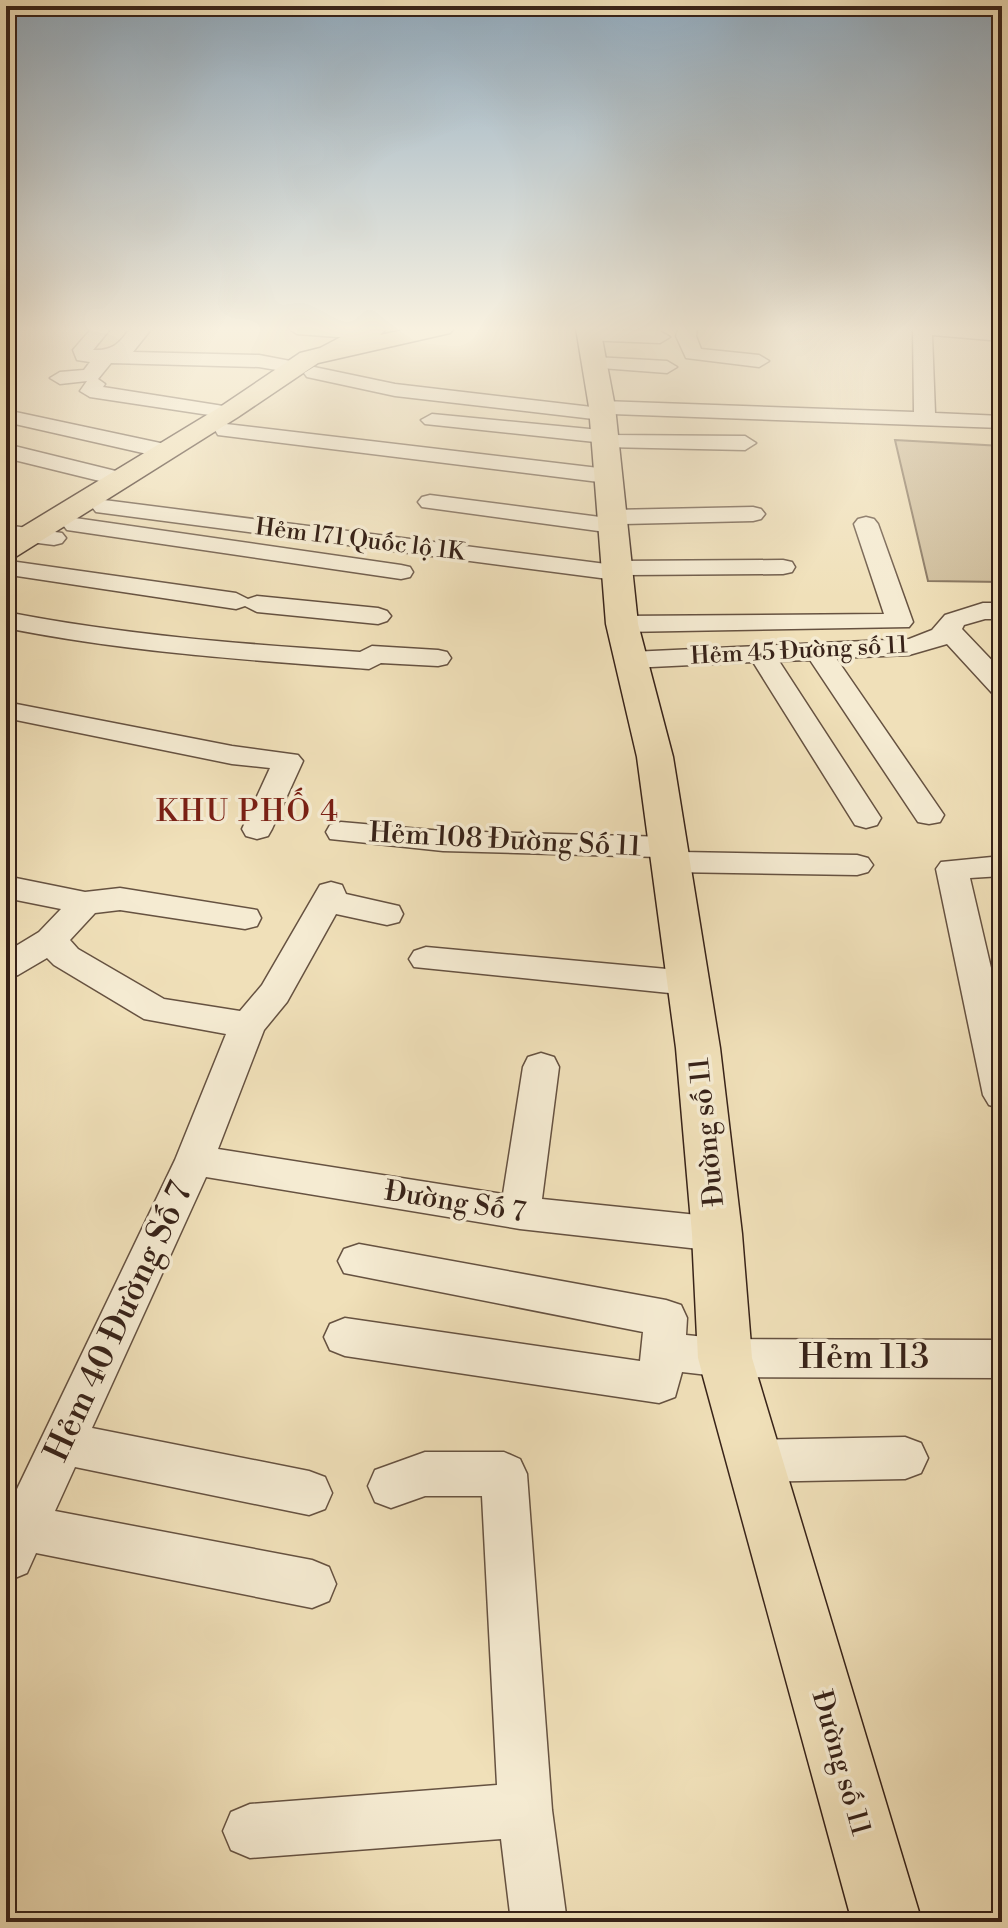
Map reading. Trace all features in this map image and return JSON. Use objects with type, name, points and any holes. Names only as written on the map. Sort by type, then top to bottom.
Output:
[{"type":"main road","points":[[7,563],[42,532],[120,479],[165,451],[237,418]]},
{"type":"main road","points":[[42,532],[104,507],[237,418]]},
{"type":"main road","name":"Đường số 11","points":[[605,454],[626,642],[655,757],[689,983],[717,1234],[725,1358],[887,1922]]},
{"type":"street","points":[[15,418],[165,451]]},
{"type":"street","points":[[237,418],[605,454],[745,443]]},
{"type":"street","points":[[237,418],[291,422]]},
{"type":"street","points":[[459,418],[535,432],[605,454],[753,514]]},
{"type":"street","points":[[487,418],[605,454],[783,567]]},
{"type":"street","points":[[605,454],[622,418]]},
{"type":"street","points":[[537,534],[605,454],[631,418]]},
{"type":"street","points":[[430,502],[605,454],[925,418],[1002,422]]},
{"type":"street","points":[[6,451],[120,479]]},
{"type":"street","name":"Hẻm 171 Quốc lộ 1K","points":[[104,507],[605,454]]},
{"type":"street","points":[[626,642],[900,622],[866,524]]},
{"type":"street","points":[[42,532],[401,572]]},
{"type":"street","points":[[7,563],[247,602],[378,616]]},
{"type":"street","name":"Hẻm 45 Đường số 11","points":[[626,642],[761,654],[909,647],[949,631],[954,620],[965,614],[1002,611]]},
{"type":"street","points":[[6,620],[57,631],[157,645],[369,661],[372,654],[438,658]]},
{"type":"street","points":[[949,631],[1002,687]]},
{"type":"street","points":[[818,651],[929,815]]},
{"type":"street","points":[[761,654],[866,818]]},
{"type":"street","points":[[6,710],[232,755],[288,761],[257,829]]},
{"type":"street","name":"Hẻm 108 Đường Số 11","points":[[341,832],[443,841],[857,865]]},
{"type":"street","points":[[1002,866],[952,869],[1002,1095]]},
{"type":"street","points":[[6,887],[85,903],[120,899],[245,918]]},
{"type":"street","name":"Hẻm 40 Đường Số 7","points":[[312,1584],[16,1542],[194,1160],[248,1025],[275,993],[329,897],[387,914]]},
{"type":"street","points":[[6,967],[51,940],[85,903]]},
{"type":"street","points":[[51,940],[66,957],[156,1010],[248,1025]]},
{"type":"street","points":[[426,959],[689,983]]},
{"type":"street","points":[[520,1213],[541,1067]]},
{"type":"street","name":"Đường Số 7","points":[[194,1160],[520,1213],[717,1234]]},
{"type":"street","points":[[345,1337],[659,1383],[666,1318],[359,1261]]},
{"type":"street","name":"Hẻm 113","points":[[662,1351],[725,1358],[1000,1367]]},
{"type":"street","points":[[62,1443],[309,1493]]},
{"type":"street","points":[[755,1461],[905,1458]]},
{"type":"street","points":[[391,1486],[425,1474],[504,1474],[525,1810],[539,1922]]},
{"type":"street","points":[[250,1831],[525,1810]]},
{"type":"shaded area","points":[[895,440],[1002,446],[1002,582],[928,581]]},
{"type":"district","name":"KHU PHỐ 4","points":[[248,812]]}]
